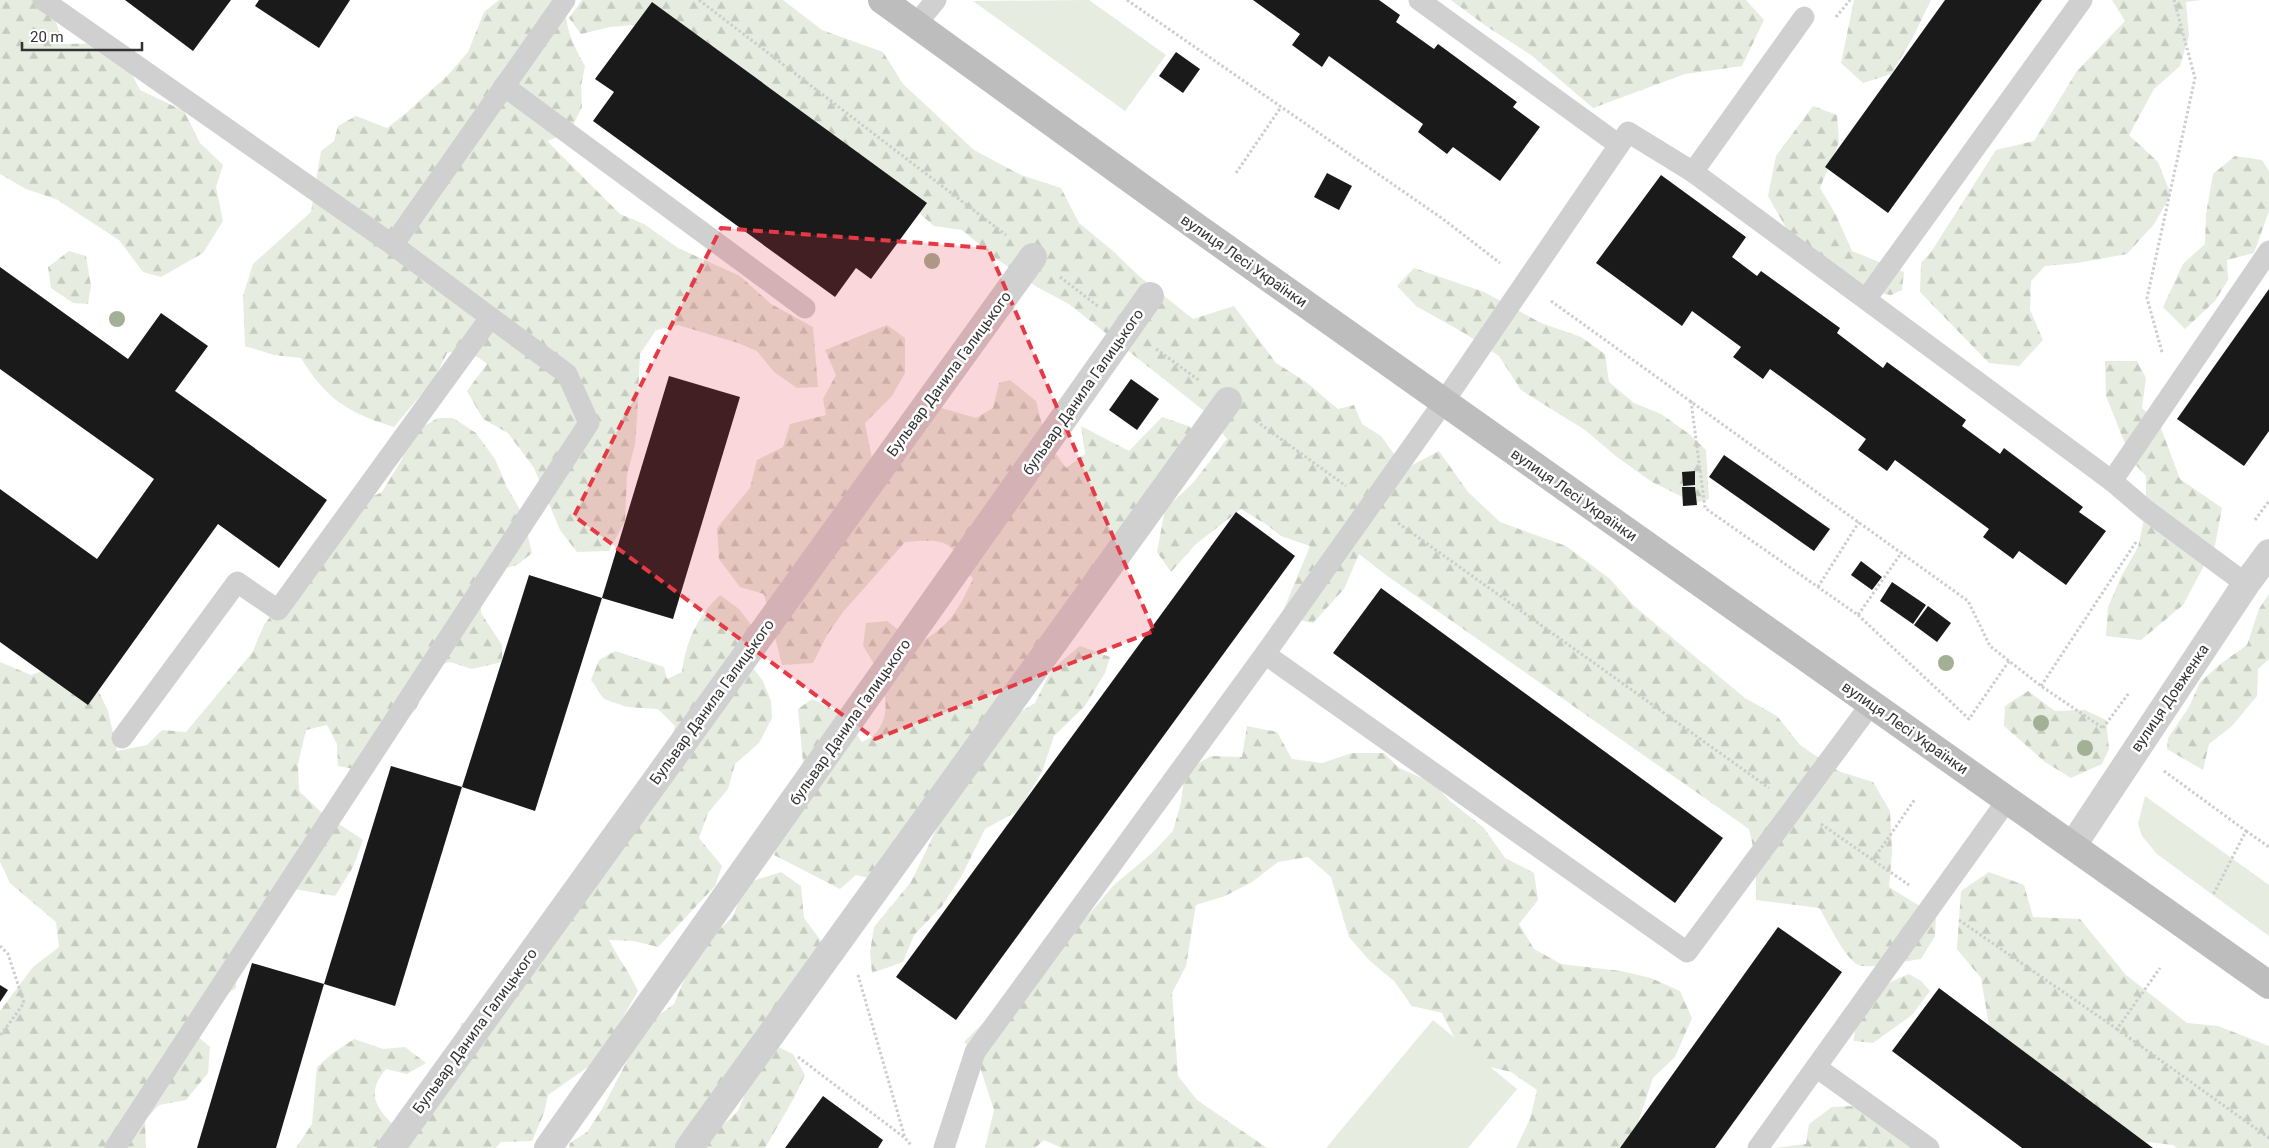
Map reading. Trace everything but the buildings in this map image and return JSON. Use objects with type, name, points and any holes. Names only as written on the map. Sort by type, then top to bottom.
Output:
[{"type":"main road","name":"вулиця Лесі Українки","points":[[882,0],[1443,403],[2008,799],[2269,985]]},
{"type":"street","name":"Бульвар Данила Галицького","points":[[391,1148],[1033,257]]},
{"type":"street","name":"бульвар Данила Галицького","points":[[548,1148],[1150,296]]},
{"type":"street","points":[[689,1148],[1228,401]]},
{"type":"street","name":"вулиця Довженка","points":[[2073,845],[2246,584],[2269,553]]},
{"type":"lane","points":[[43,0],[393,246],[567,374],[589,423],[115,1148]]},
{"type":"lane","points":[[393,246],[565,0]]},
{"type":"lane","points":[[916,24],[936,0]]},
{"type":"lane","points":[[1419,0],[1620,145]]},
{"type":"lane","points":[[1866,299],[2082,0]]},
{"type":"lane","points":[[1693,172],[1804,17]]},
{"type":"lane","points":[[504,86],[805,308]]},
{"type":"lane","points":[[944,1148],[975,1052],[1372,504],[1628,132],[1693,172],[2112,481],[2146,510],[2246,584]]},
{"type":"lane","points":[[2112,481],[2269,251]]},
{"type":"lane","points":[[122,738],[237,582],[278,610],[490,318]]},
{"type":"lane","points":[[1265,654],[1688,952],[1871,704]]},
{"type":"lane","points":[[1758,1148],[2008,799]]},
{"type":"lane","points":[[1816,1067],[1929,1148]]},
{"type":"path","points":[[699,0],[1128,329],[1678,724]]},
{"type":"path","points":[[1126,0],[1443,219],[1526,282],[1968,601],[1990,646],[2041,686],[2103,728]]},
{"type":"path","points":[[2173,392],[2147,298],[2195,78],[2174,0]]},
{"type":"path","points":[[1236,173],[1281,107]]},
{"type":"path","points":[[1691,401],[1705,508],[1858,615],[1969,719],[2009,661]]},
{"type":"path","points":[[2041,686],[2135,547],[2146,510]]},
{"type":"path","points":[[1818,587],[1859,522]]},
{"type":"path","points":[[1858,615],[1902,552]]},
{"type":"path","points":[[2164,771],[2269,847]]},
{"type":"path","points":[[1873,860],[1915,799]]},
{"type":"path","points":[[2213,895],[2246,831]]},
{"type":"path","points":[[845,931],[905,1138]]},
{"type":"path","points":[[0,946],[8,954],[24,1003],[0,1036]]},
{"type":"path","points":[[2117,1029],[2269,1138]]},
{"type":"path","points":[[770,1036],[905,1138],[913,1148]]},
{"type":"highlighted area","points":[[721,228],[988,248],[1154,631],[875,739],[574,516]]},
{"type":"green space","points":[[0,0],[41,0],[56,22],[63,44],[116,43],[140,90],[184,111],[200,143],[223,165],[216,187],[223,221],[203,253],[161,277],[143,272],[119,240],[56,199],[26,189],[0,174]]},
{"type":"green space","points":[[499,0],[563,0],[564,2],[570,36],[585,66],[581,86],[582,107],[569,133],[547,141],[620,214],[644,224],[678,248],[740,276],[771,304],[813,327],[818,387],[797,388],[774,372],[757,351],[738,343],[678,325],[656,330],[640,354],[635,444],[627,475],[625,521],[609,551],[577,552],[560,530],[534,468],[508,433],[483,419],[467,391],[487,364],[467,349],[447,353],[435,378],[394,427],[364,416],[340,403],[320,384],[301,358],[274,355],[245,346],[243,296],[253,264],[311,212],[321,151],[334,141],[338,126],[356,116],[387,128],[405,114],[448,75],[468,52],[484,12]]},
{"type":"green space","points":[[582,0],[783,0],[822,30],[883,52],[903,84],[974,150],[1021,175],[1061,188],[1079,223],[1113,251],[1139,276],[1193,319],[1234,306],[1276,363],[1306,382],[1338,409],[1354,405],[1362,424],[1381,436],[1405,469],[1439,451],[1468,492],[1500,522],[1566,546],[1610,579],[1634,606],[1745,698],[1777,716],[1800,745],[1838,771],[1873,782],[1890,811],[1892,852],[1889,887],[1936,916],[1935,936],[1921,959],[1883,965],[1862,966],[1856,964],[1844,951],[1819,908],[1756,900],[1756,860],[1749,829],[1386,575],[1359,554],[1344,589],[1313,623],[1281,616],[1310,546],[1281,536],[1241,509],[1196,544],[1171,572],[1157,552],[1165,509],[1193,483],[1227,439],[1208,414],[1069,304],[1037,287],[994,257],[962,230],[934,226],[895,192],[659,23],[610,27],[581,34],[569,18]]},
{"type":"green space","points":[[1089,0],[1166,55],[1125,111],[973,1]]},
{"type":"green space","points":[[1451,0],[1746,0],[1764,20],[1742,66],[1685,74],[1593,108],[1531,55],[1486,26]]},
{"type":"green space","points":[[1854,0],[1931,0],[1912,39],[1891,74],[1863,83],[1841,63]]},
{"type":"green space","points":[[2112,0],[2201,0],[2186,2],[2189,36],[2180,66],[2154,89],[2129,135],[2158,162],[2171,195],[2154,224],[2127,254],[2077,263],[2045,266],[2031,281],[2030,310],[2043,340],[2019,366],[1989,363],[1920,292],[1921,263],[1931,252],[1996,150],[2034,141],[2077,71],[2125,21]]},
{"type":"green space","points":[[1813,106],[1837,115],[1839,142],[1820,188],[1836,215],[1852,251],[1904,272],[1902,290],[1891,295],[1854,289],[1789,233],[1768,196],[1776,156]]},
{"type":"green space","points":[[2235,156],[2262,160],[2269,171],[2269,211],[2254,253],[2227,260],[2228,280],[2215,301],[2185,329],[2163,307],[2183,264],[2205,244],[2206,214],[2213,174]]},
{"type":"green space","points":[[69,251],[86,256],[91,286],[88,304],[73,303],[51,288],[48,267]]},
{"type":"green space","points":[[1414,268],[1484,292],[1541,323],[1581,337],[1605,354],[1609,382],[1634,403],[1661,414],[1689,434],[1706,450],[1709,499],[1695,503],[1652,482],[1617,457],[1585,430],[1521,390],[1499,356],[1464,333],[1416,306],[1397,286]]},
{"type":"green space","points":[[887,325],[905,338],[905,373],[892,396],[865,423],[872,459],[919,406],[945,409],[976,418],[993,408],[999,383],[1010,380],[1036,401],[1046,440],[1066,468],[1085,454],[1081,426],[1129,451],[1162,417],[1191,427],[1191,449],[881,881],[856,875],[840,889],[774,855],[803,762],[798,709],[812,699],[842,714],[862,742],[875,734],[882,724],[886,701],[884,689],[875,666],[863,646],[866,623],[887,621],[917,644],[945,624],[962,601],[973,579],[959,557],[947,545],[932,541],[905,542],[843,612],[827,635],[813,663],[782,665],[764,594],[740,587],[719,559],[717,528],[750,488],[757,460],[783,447],[790,424],[826,415],[823,399],[836,375],[825,350]]},
{"type":"green space","points":[[2105,361],[2137,361],[2146,378],[2142,408],[2159,423],[2180,479],[2222,508],[2215,545],[2183,605],[2141,640],[2106,636],[2108,607],[2121,577],[2138,547],[2146,510],[2146,476],[2132,461],[2106,396]]},
{"type":"green space","points":[[438,418],[453,418],[476,433],[495,459],[507,487],[523,515],[532,553],[517,565],[492,572],[480,590],[481,613],[502,645],[502,662],[472,669],[450,662],[435,666],[416,709],[402,723],[369,772],[338,766],[337,744],[327,725],[306,730],[298,764],[299,791],[321,812],[363,840],[353,867],[335,896],[288,888],[237,963],[236,988],[211,1005],[188,1028],[210,1047],[208,1073],[186,1100],[159,1105],[145,1120],[146,1148],[0,1148],[0,1011],[33,967],[59,947],[56,922],[10,883],[0,862],[0,662],[31,675],[44,670],[69,666],[99,692],[108,711],[117,751],[147,745],[162,730],[186,732],[252,653],[264,625],[286,595],[335,515],[382,492],[402,459],[412,433]]},
{"type":"green space","points":[[2269,594],[2269,659],[2258,669],[2257,696],[2232,726],[2209,744],[2203,770],[2167,749],[2168,738],[2189,707],[2200,682],[2247,645],[2259,609]]},
{"type":"green space","points":[[720,595],[739,609],[752,626],[741,652],[763,681],[771,701],[772,718],[759,743],[735,764],[728,789],[708,813],[699,838],[722,866],[715,886],[658,947],[634,941],[609,940],[638,991],[598,1060],[548,1095],[544,1113],[532,1141],[501,1142],[496,1148],[296,1148],[312,1124],[317,1067],[333,1053],[354,1039],[383,1049],[405,1047],[426,1063],[407,1074],[386,1069],[376,1086],[375,1094],[379,1108],[398,1129],[457,1059],[461,1023],[489,1021],[669,750],[675,726],[658,709],[627,707],[604,699],[591,680],[599,660],[615,651],[664,667],[667,679],[682,672],[686,650],[694,630],[705,612]]},
{"type":"green space","points":[[1080,646],[1110,657],[1105,673],[1085,706],[1054,736],[1042,772],[1018,811],[985,829],[961,877],[942,906],[914,935],[903,962],[872,973],[870,952],[874,927],[911,882],[951,799],[1003,722],[1035,703],[1051,670]]},
{"type":"green space","points":[[2028,691],[2055,711],[2085,710],[2106,720],[2109,749],[2102,764],[2071,778],[2045,762],[2004,726],[2005,706]]},
{"type":"green space","points":[[1247,726],[1277,732],[1292,759],[1322,763],[1352,753],[1384,753],[1399,768],[1433,783],[1450,801],[1484,828],[1505,858],[1534,873],[1538,900],[1519,924],[1534,949],[1561,964],[1621,971],[1651,978],[1680,991],[1692,1018],[1675,1057],[1653,1078],[1633,1137],[1627,1148],[1516,1148],[1530,1119],[1537,1090],[1511,1072],[1477,1064],[1456,1041],[1442,1013],[1412,1006],[1394,981],[1370,961],[1349,937],[1331,877],[1308,857],[1278,862],[1252,882],[1225,896],[1196,905],[1186,966],[1172,993],[1178,1076],[1197,1100],[1267,1148],[1062,1148],[1044,1140],[1035,1148],[985,1148],[994,1110],[975,1052],[964,1042],[1071,935],[1114,885],[1152,853],[1173,831],[1181,802],[1185,771],[1211,756],[1242,757]]},
{"type":"green space","points":[[2145,796],[2269,885],[2269,936],[2157,854],[2142,836],[2138,824]]},
{"type":"green space","points":[[781,872],[801,886],[804,918],[824,945],[832,967],[823,987],[792,1010],[695,1148],[569,1148],[570,1143],[587,1132],[602,1109],[637,1042],[656,1017],[674,1004],[687,973],[718,931],[733,916],[746,883]]},
{"type":"green space","points":[[1989,872],[2024,885],[2033,917],[2080,919],[2126,975],[2187,1023],[2218,1026],[2269,1046],[2269,1148],[2177,1148],[2173,1145],[2124,1139],[1993,1049],[1981,978],[1957,949],[1961,891]]},
{"type":"green space","points":[[1909,974],[1921,981],[1930,991],[1912,1015],[1873,1043],[1854,1041],[1857,1025],[1872,1000],[1891,982]]},
{"type":"green space","points":[[1433,1020],[1517,1089],[1468,1148],[1326,1148]]},
{"type":"green space","points":[[776,1046],[793,1054],[805,1075],[765,1148],[706,1148],[713,1134],[738,1111],[750,1081]]},
{"type":"green space","points":[[1876,1105],[1933,1148],[1775,1148],[1806,1144],[1809,1124],[1832,1107]]}]
